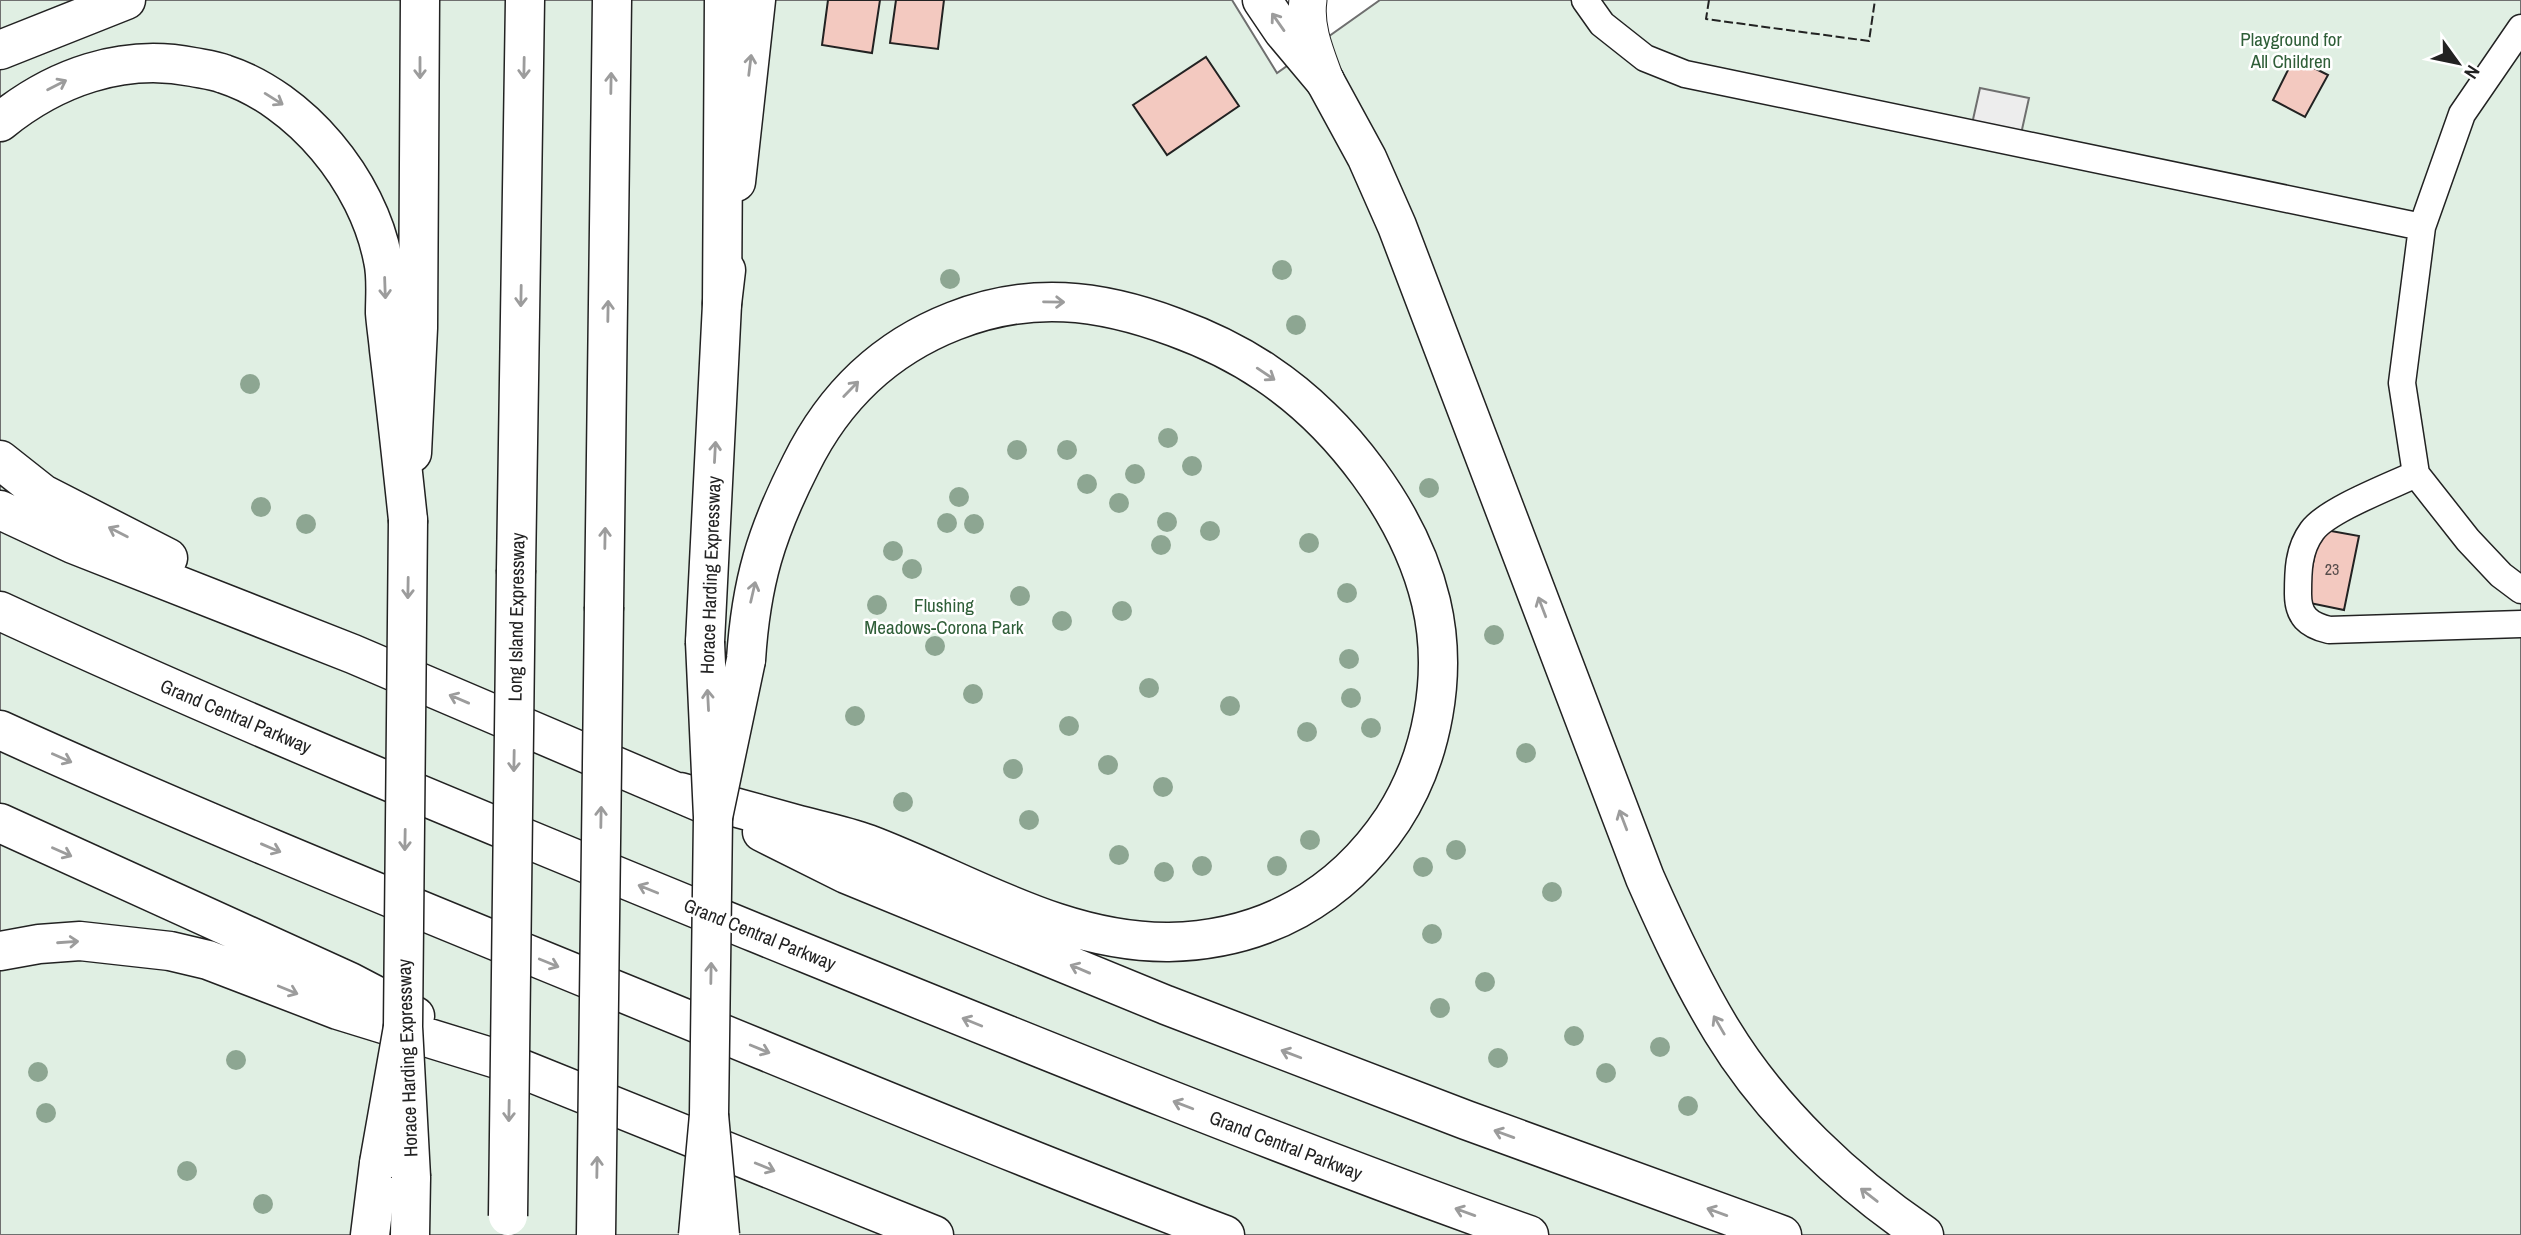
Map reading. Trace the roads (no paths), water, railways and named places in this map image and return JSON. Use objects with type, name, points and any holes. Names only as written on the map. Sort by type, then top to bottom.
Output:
[{"type":"main road","points":[[0,50],[126,0]]},
{"type":"main road","name":"Horace Harding Expressway","points":[[410,1235],[395,1170],[403,1027],[408,520],[418,328],[420,0]]},
{"type":"main road","name":"Long Island Expressway","points":[[508,1225],[525,0]]},
{"type":"main road","points":[[596,1235],[612,0]]},
{"type":"main road","points":[[722,304],[724,0]]},
{"type":"main road","name":"Horace Harding Expressway","points":[[698,1235],[709,1115],[713,817],[705,642],[722,304],[756,0]]},
{"type":"main road","points":[[1262,0],[1283,31],[1325,81],[1367,158],[1397,226],[1645,878],[1681,958],[1730,1043],[1770,1096],[1799,1129],[1863,1190],[1924,1235]]},
{"type":"main road","points":[[0,122],[34,97],[72,78],[113,66],[149,63],[187,66],[223,73],[257,88],[290,109],[318,136],[341,166],[360,198],[374,229],[383,260],[386,316],[408,520]]},
{"type":"main road","points":[[680,792],[865,843],[1057,923],[1131,940],[1165,942],[1203,940],[1241,933],[1278,921],[1343,879],[1369,851],[1396,814],[1415,777],[1429,735],[1437,695],[1437,651],[1432,606],[1421,569],[1406,533],[1356,458],[1298,397],[1267,373],[1228,350],[1161,322],[1082,302],[1042,301],[968,315],[931,330],[896,349],[867,372],[839,401],[815,435],[774,520],[750,604],[746,660],[713,817]]},
{"type":"main road","points":[[0,460],[43,494],[353,654]]},
{"type":"main road","points":[[0,510],[73,544],[353,654],[680,792],[846,874],[1166,1005],[1466,1121],[1782,1235]]},
{"type":"main road","name":"Grand Central Parkway","points":[[0,611],[246,721],[911,997],[1248,1131],[1529,1235]]},
{"type":"main road","points":[[0,730],[467,930],[962,1132],[1225,1235]]},
{"type":"main road","points":[[0,823],[350,982],[498,1059]]},
{"type":"main road","points":[[0,951],[38,944],[80,941],[170,951],[244,972],[338,1010],[498,1059],[934,1235]]},
{"type":"main road","points":[[709,1115],[720,1235]]},
{"type":"main road","points":[[370,1235],[395,1170]]},
{"type":"street","points":[[1308,0],[1308,25],[1312,46],[1325,81]]},
{"type":"street","points":[[1585,0],[1602,24],[1645,58],[1685,74],[2422,227]]},
{"type":"street","points":[[2521,28],[2462,114],[2422,227],[2402,383],[2416,474],[2468,540],[2501,575],[2521,590]]},
{"type":"street","points":[[2416,474],[2327,518],[2312,530],[2302,550],[2298,568],[2298,606],[2303,618],[2314,626],[2329,630],[2521,624]]},
{"type":"park label","name":"Playground for All Children","points":[[2291,50]]},
{"type":"park label","name":"Flushing Meadows-Corona Park","points":[[944,616]]}]
